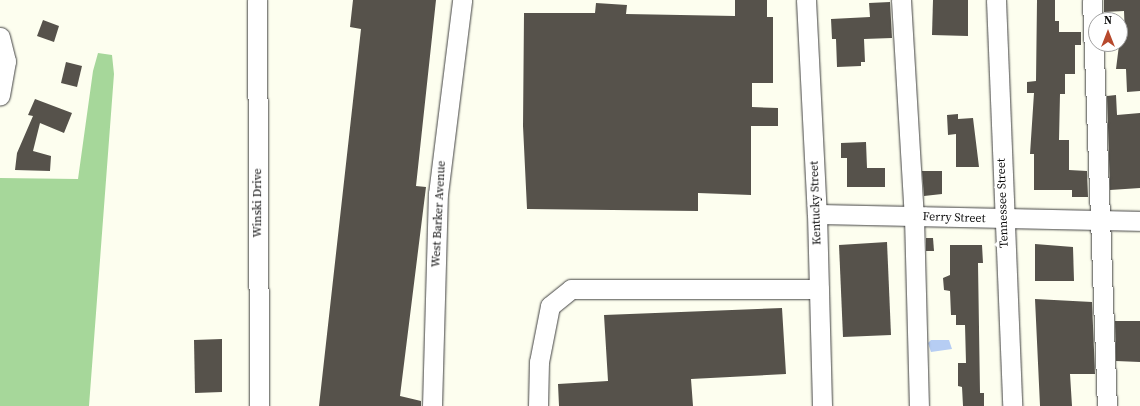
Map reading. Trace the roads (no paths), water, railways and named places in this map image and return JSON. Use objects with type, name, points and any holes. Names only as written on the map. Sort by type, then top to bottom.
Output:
[{"type":"street","name":"Winski Drive","points":[[257,0],[259,406]]},
{"type":"street","name":"West Barker Avenue","points":[[432,406],[438,194],[462,0]]},
{"type":"street","name":"Kentucky Street","points":[[806,0],[817,214],[822,406]]},
{"type":"street","points":[[901,0],[914,217],[919,406]]},
{"type":"street","name":"Tennessee Street","points":[[996,0],[1003,220],[1012,406]]},
{"type":"street","points":[[1092,0],[1107,406]]},
{"type":"street","points":[[0,37],[6,61],[0,95]]},
{"type":"street","name":"Ferry Street","points":[[817,214],[1003,220],[1140,222]]},
{"type":"street","points":[[538,406],[539,362],[550,306],[571,289],[819,289]]},
{"type":"water","points":[[931,340],[949,340],[952,349],[931,352],[928,343]]}]
